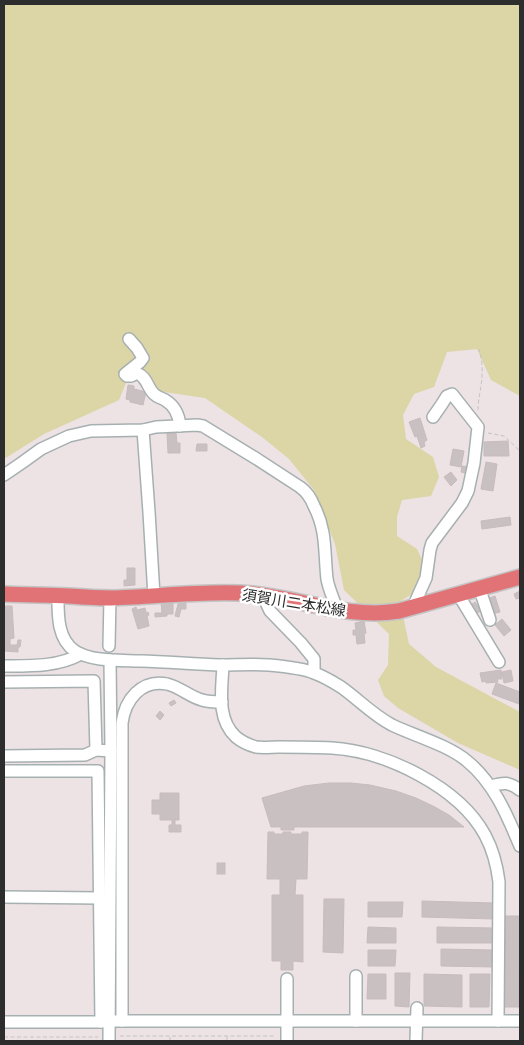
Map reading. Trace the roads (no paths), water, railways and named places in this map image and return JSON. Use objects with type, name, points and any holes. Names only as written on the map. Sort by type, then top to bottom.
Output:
[{"type":"main road","name":"須賀川二本松線","points":[[4,594],[110,598],[241,593],[276,596],[356,612],[386,613],[520,577]]},
{"type":"street","points":[[129,339],[143,358],[126,374],[127,376],[137,373],[141,375],[155,395],[173,406],[179,416],[180,426]]},
{"type":"street","points":[[413,607],[426,578],[432,543],[462,503],[468,490],[478,429],[452,394],[447,396],[433,417]]},
{"type":"street","points":[[4,475],[41,449],[69,436],[91,430],[142,430],[156,427],[197,425],[208,429],[305,490],[318,514],[325,535],[327,581],[337,609]]},
{"type":"street","points":[[142,430],[154,596]]},
{"type":"street","points":[[478,589],[490,620]]},
{"type":"street","points":[[458,594],[499,662]]},
{"type":"street","points":[[58,596],[60,629],[63,636],[70,647],[88,657],[110,660],[223,665],[270,665],[314,672],[340,687],[386,721],[466,760],[491,786],[520,846]]},
{"type":"street","points":[[263,596],[270,611],[314,659],[314,672]]},
{"type":"street","points":[[109,646],[110,598]]},
{"type":"street","points":[[4,666],[48,664],[72,659],[82,654]]},
{"type":"street","points":[[105,1022],[111,751],[110,660]]},
{"type":"street","points":[[223,665],[222,702],[224,716],[229,728],[246,743],[258,747],[334,748],[369,754],[395,763],[420,775],[466,809],[484,833],[496,861],[499,882],[498,1021]]},
{"type":"street","points":[[4,682],[94,681],[96,750]]},
{"type":"street","points":[[122,1021],[123,714],[133,695],[151,685],[166,684],[203,701],[222,702]]},
{"type":"street","points":[[4,756],[86,756],[96,750],[111,751]]},
{"type":"street","points":[[4,771],[98,771],[100,898],[105,1022],[109,1038]]},
{"type":"street","points":[[491,786],[505,782],[520,790]]},
{"type":"street","points":[[4,897],[100,898]]},
{"type":"street","points":[[356,976],[356,1021]]},
{"type":"street","points":[[287,979],[287,1038]]},
{"type":"street","points":[[416,1008],[416,1041]]},
{"type":"street","points":[[4,1022],[520,1021]]}]
